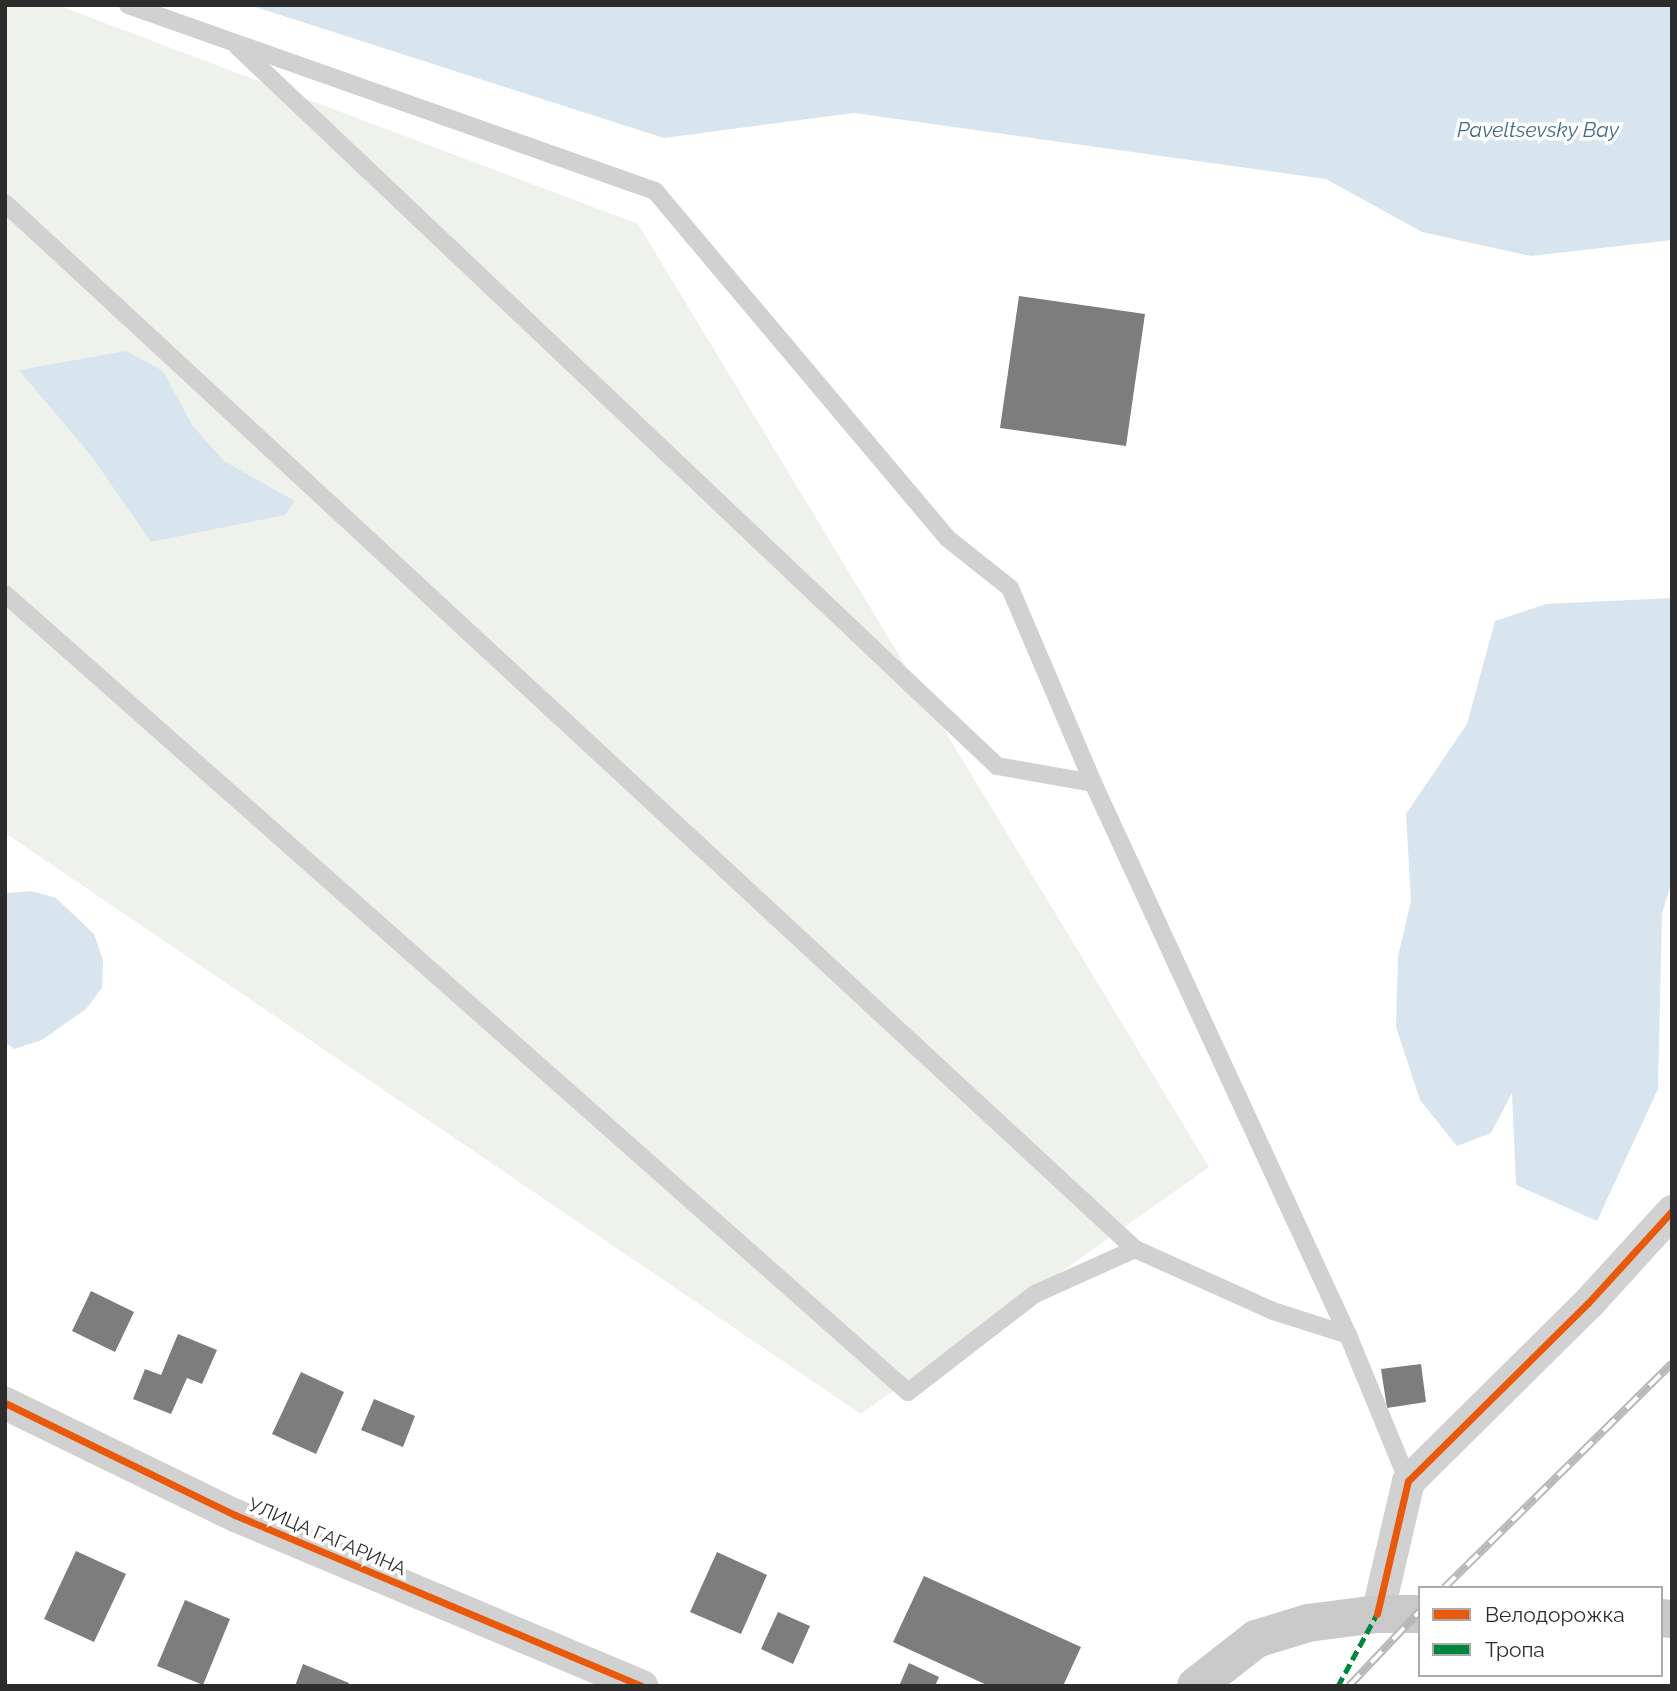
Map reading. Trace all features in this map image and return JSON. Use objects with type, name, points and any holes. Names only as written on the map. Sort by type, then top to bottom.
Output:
[{"type":"main road","points":[[1196,1686],[1256,1639],[1308,1623],[1377,1614],[1418,1614]]},
{"type":"street","points":[[1377,1614],[1408,1480],[1588,1303],[1672,1211]]},
{"type":"street","name":"УЛИЦА ГАГАРИНА","points":[[5,1403],[235,1515],[642,1686]]},
{"type":"lane","points":[[128,5],[655,191],[947,538],[1010,588],[1093,783],[1348,1335],[1408,1480]]},
{"type":"lane","points":[[233,42],[997,766],[1093,783]]},
{"type":"lane","points":[[5,203],[1135,1249],[1273,1311],[1348,1335]]},
{"type":"lane","points":[[5,594],[908,1392],[1035,1294],[1135,1249]]},
{"type":"shaded area","points":[[5,5],[57,5],[638,224],[1209,1167],[861,1414],[5,833]]},
{"type":"water","name":"Paveltsevsky Bay","points":[[249,5],[1672,5],[1672,240],[1531,256],[1422,232],[1326,179],[854,113],[664,138]]},
{"type":"water","points":[[126,351],[163,371],[192,425],[224,461],[295,501],[285,515],[151,542],[92,457],[19,370]]},
{"type":"water","points":[[1672,598],[1672,881],[1662,914],[1658,1089],[1597,1221],[1516,1185],[1512,1093],[1491,1133],[1457,1146],[1420,1100],[1396,1027],[1398,956],[1411,901],[1406,814],[1467,724],[1495,621],[1546,604]]},
{"type":"water","points":[[31,891],[56,898],[94,934],[103,960],[102,988],[86,1009],[42,1040],[14,1049],[5,1042],[5,893]]},
{"type":"building","points":[[1019,296],[1145,314],[1126,446],[1000,428]]},
{"type":"building","points":[[91,1291],[134,1312],[115,1352],[72,1331]]},
{"type":"building","points":[[178,1334],[217,1350],[202,1384],[187,1378],[171,1414],[133,1399],[145,1369],[161,1375]]},
{"type":"building","points":[[1421,1364],[1426,1402],[1387,1408],[1381,1369]]},
{"type":"building","points":[[301,1372],[344,1392],[316,1454],[272,1434]]},
{"type":"building","points":[[374,1399],[415,1416],[403,1447],[361,1430]]},
{"type":"building","points":[[76,1551],[126,1574],[94,1642],[44,1619]]},
{"type":"building","points":[[717,1552],[767,1575],[741,1634],[690,1612]]},
{"type":"building","points":[[924,1576],[1081,1647],[1063,1686],[989,1686],[893,1642]]},
{"type":"building","points":[[185,1600],[230,1619],[203,1685],[157,1666]]},
{"type":"building","points":[[778,1612],[810,1626],[793,1664],[761,1649]]},
{"type":"building","points":[[909,1663],[939,1677],[935,1686],[899,1686]]},
{"type":"building","points":[[303,1664],[349,1683],[348,1686],[295,1686]]},
{"type":"railway","points":[[1446,1586],[1672,1363]]},
{"type":"railway","points":[[1349,1686],[1418,1613]]},
{"type":"marked path","points":[[1338,1686],[1377,1614]]},
{"type":"cycle path","points":[[1377,1614],[1408,1481],[1588,1303],[1672,1211]]},
{"type":"cycle path","points":[[5,1403],[235,1515],[642,1686]]}]
